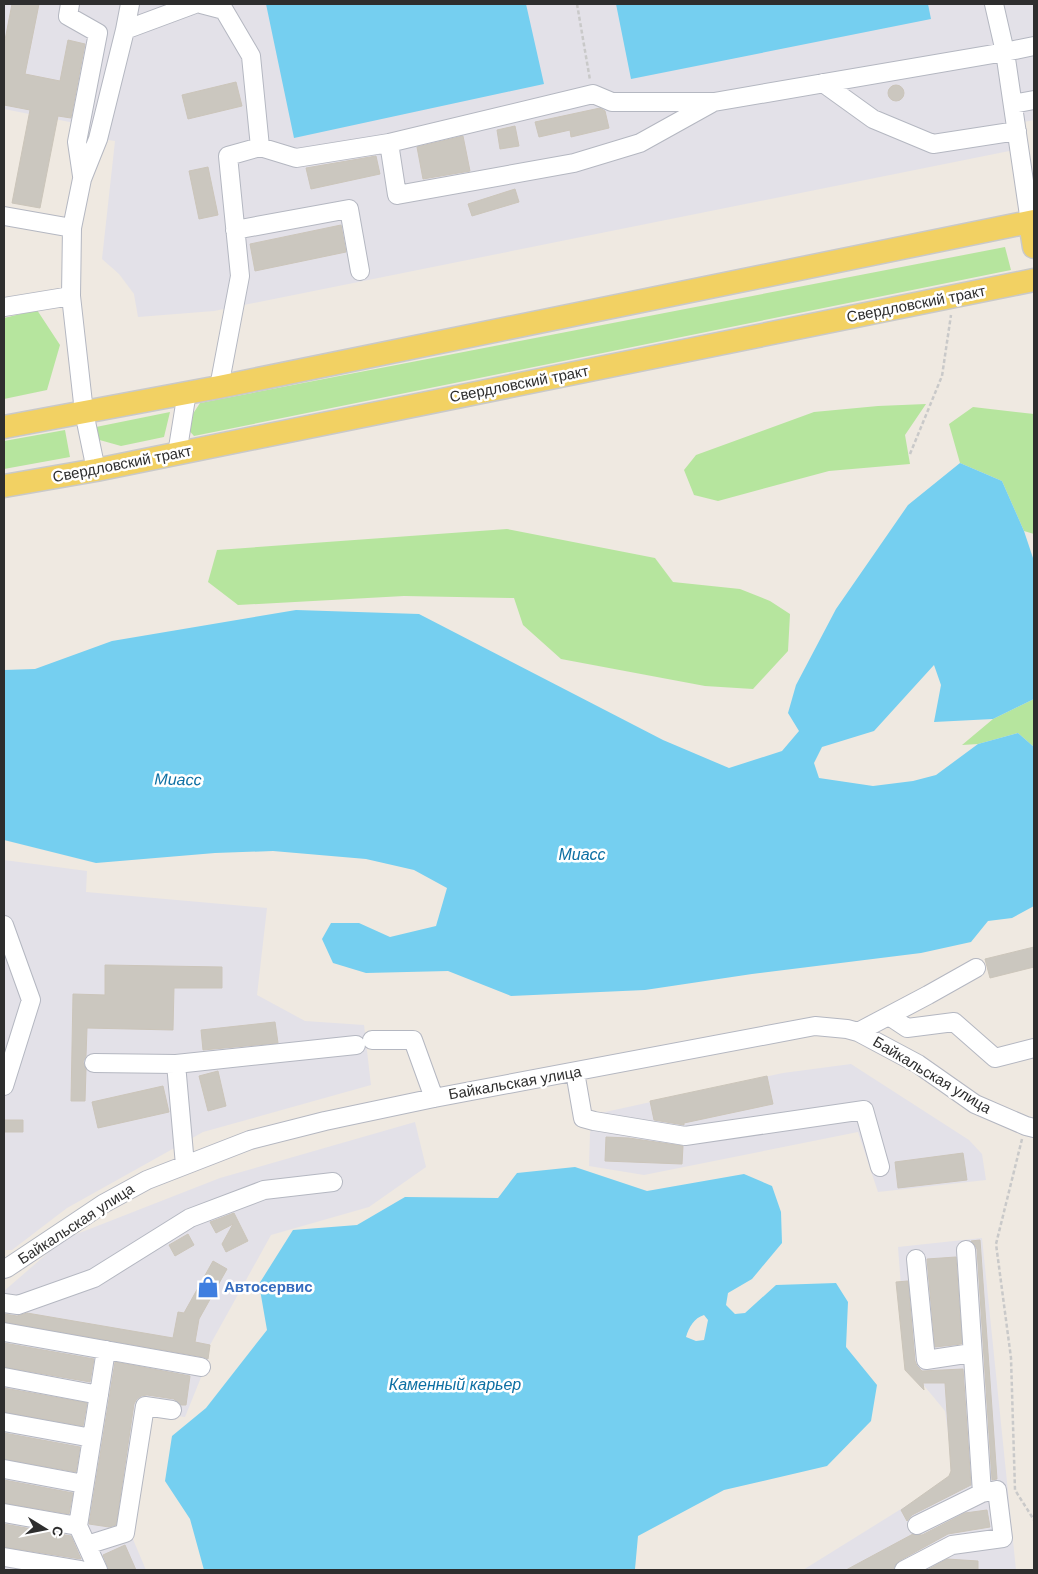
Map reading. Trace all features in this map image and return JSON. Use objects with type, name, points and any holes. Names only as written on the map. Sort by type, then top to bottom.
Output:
[{"type":"main road","points":[[4,427],[219,387],[1031,214],[1034,247]]},
{"type":"main road","name":"Свердловский тракт","points":[[4,486],[177,454],[1034,280]]},
{"type":"street","points":[[70,4],[68,16],[98,33],[77,142],[82,179]]},
{"type":"street","points":[[96,470],[84,412],[71,296],[72,228],[82,179],[98,139],[130,4]]},
{"type":"street","points":[[125,30],[196,4]]},
{"type":"street","points":[[201,4],[224,10],[251,56],[260,148]]},
{"type":"street","points":[[994,4],[1005,52],[1031,214]]},
{"type":"street","points":[[219,387],[240,276],[228,156],[260,148],[296,158],[389,143],[593,94],[612,102],[714,102],[1034,46]]},
{"type":"street","points":[[823,83],[873,119],[933,144],[1017,131]]},
{"type":"street","points":[[1013,104],[1034,100]]},
{"type":"street","points":[[389,143],[397,195],[574,163],[640,144],[714,102]]},
{"type":"street","points":[[235,230],[349,209],[360,271]]},
{"type":"street","points":[[4,216],[72,228]]},
{"type":"street","points":[[4,307],[71,296]]},
{"type":"street","points":[[177,454],[186,392]]},
{"type":"street","points":[[4,925],[31,1000],[4,1086]]},
{"type":"street","points":[[858,1032],[976,968]]},
{"type":"street","points":[[889,1016],[908,1028],[954,1022],[995,1058],[1034,1048]]},
{"type":"street","name":"Байкальская улица","points":[[4,1269],[103,1204],[147,1180],[250,1140],[325,1121],[434,1098],[815,1026],[858,1032],[918,1064],[975,1104],[1030,1127]]},
{"type":"street","points":[[94,1063],[176,1064],[364,1043],[413,1040],[434,1098]]},
{"type":"street","points":[[176,1064],[185,1165]]},
{"type":"street","points":[[576,1072],[583,1118],[685,1136],[864,1110],[880,1167]]},
{"type":"street","points":[[4,1303],[18,1305],[94,1278],[190,1218],[264,1190],[334,1182]]},
{"type":"street","points":[[966,1250],[982,1493]]},
{"type":"street","points":[[916,1259],[926,1360],[972,1353]]},
{"type":"street","points":[[4,1332],[202,1366]]},
{"type":"street","points":[[98,1570],[78,1526],[106,1350]]},
{"type":"street","points":[[4,1377],[99,1395]]},
{"type":"street","points":[[86,1545],[126,1533],[145,1406],[172,1410]]},
{"type":"street","points":[[4,1422],[92,1438]]},
{"type":"street","points":[[4,1469],[84,1484]]},
{"type":"street","points":[[904,1570],[952,1545],[1003,1538],[997,1490],[982,1493],[917,1526]]},
{"type":"street","points":[[4,1513],[78,1526]]},
{"type":"street","points":[[4,1557],[81,1570]]},
{"type":"path","points":[[577,4],[593,94]]},
{"type":"path","points":[[910,454],[942,376],[953,296]]},
{"type":"path","points":[[1030,1127],[996,1244],[1011,1358],[1015,1490],[1034,1520]]},
{"type":"shaded area","points":[[4,4],[1034,4],[1034,120],[1024,122],[1019,149],[214,311],[138,317],[134,294],[119,274],[102,259],[115,141],[88,137],[90,126],[4,109]]},
{"type":"shaded area","points":[[4,860],[87,871],[86,892],[267,908],[257,995],[305,1021],[364,1025],[371,1085],[203,1132],[67,1208],[12,1250],[4,1250]]},
{"type":"shaded area","points":[[851,1064],[969,1140],[982,1154],[986,1180],[878,1192],[858,1132],[644,1175],[589,1166],[590,1133],[596,1114],[783,1073]]},
{"type":"shaded area","points":[[415,1122],[426,1167],[369,1207],[271,1235],[210,1345],[208,1360],[185,1417],[152,1413],[132,1537],[146,1570],[4,1570],[4,1291],[64,1239],[220,1178]]},
{"type":"shaded area","points":[[982,1238],[1016,1570],[803,1570],[954,1476],[945,1411],[907,1365],[898,1247]]},
{"type":"green space","points":[[1005,247],[1011,270],[194,436],[185,426],[200,403]]},
{"type":"green space","points":[[37,310],[60,345],[47,390],[4,399],[4,318]]},
{"type":"green space","points":[[926,404],[905,435],[910,464],[829,471],[718,501],[694,495],[684,470],[696,455],[814,412]]},
{"type":"green space","points":[[973,407],[1034,414],[1034,534],[1024,531],[1002,481],[960,463],[949,424]]},
{"type":"green space","points":[[170,412],[164,437],[121,446],[96,439],[96,427]]},
{"type":"green space","points":[[65,430],[70,457],[4,469],[4,441]]},
{"type":"green space","points":[[507,529],[655,558],[673,582],[740,589],[770,601],[790,614],[788,651],[753,689],[705,686],[561,659],[523,625],[514,598],[404,596],[238,605],[208,582],[217,550]]},
{"type":"green space","points":[[1034,699],[1034,747],[1018,733],[978,744],[962,745],[993,719]]},
{"type":"water","points":[[266,4],[526,4],[544,84],[294,138]]},
{"type":"water","points":[[616,4],[928,4],[931,19],[631,79]]},
{"type":"water","name":"Миасс","points":[[960,463],[1002,481],[1024,531],[1034,561],[1034,699],[993,719],[934,722],[941,685],[934,665],[874,731],[822,747],[814,763],[819,778],[873,786],[913,781],[936,775],[978,744],[1018,733],[1034,747],[1034,906],[1012,918],[988,921],[971,942],[921,953],[752,974],[645,990],[511,996],[448,971],[366,973],[333,963],[322,939],[331,923],[359,923],[390,937],[436,926],[447,888],[414,870],[366,859],[273,851],[215,853],[96,863],[4,840],[4,670],[35,669],[112,641],[296,610],[419,614],[663,740],[729,768],[782,751],[799,731],[788,713],[796,685],[836,609],[908,505]]},
{"type":"water","name":"Каменный карьер","points":[[575,1167],[647,1191],[744,1174],[772,1186],[781,1212],[782,1243],[752,1279],[728,1293],[726,1305],[735,1314],[745,1313],[776,1285],[836,1283],[848,1302],[846,1347],[877,1385],[871,1421],[827,1466],[724,1490],[638,1536],[635,1569],[632,1570],[204,1570],[190,1519],[165,1481],[172,1436],[206,1408],[267,1330],[259,1284],[293,1230],[357,1225],[405,1197],[498,1198],[517,1173]],"holes":[[[704,1315],[708,1320],[704,1340],[696,1341],[686,1337],[690,1326],[697,1318]]]},
{"type":"building","points":[[12,4],[39,4],[25,74],[60,81],[68,40],[85,44],[71,118],[58,116],[40,208],[12,203],[30,110],[4,105],[4,45]]},
{"type":"building","points":[[236,82],[242,106],[188,119],[182,95]]},
{"type":"building","points":[[893,85],[899,85],[904,90],[902,99],[893,101],[888,96],[888,90]]},
{"type":"building","points":[[600,108],[605,111],[609,128],[571,137],[570,130],[539,137],[535,122]]},
{"type":"building","points":[[515,126],[519,146],[500,149],[497,130]]},
{"type":"building","points":[[463,136],[470,171],[423,179],[417,147]]},
{"type":"building","points":[[376,156],[380,174],[311,189],[306,168]]},
{"type":"building","points":[[208,167],[218,215],[199,219],[189,171]]},
{"type":"building","points":[[515,189],[519,202],[472,216],[468,204]]},
{"type":"building","points":[[341,225],[346,252],[255,271],[250,244]]},
{"type":"building","points":[[1034,947],[1034,967],[990,978],[985,959]]},
{"type":"building","points":[[105,965],[222,967],[222,988],[174,988],[173,1030],[87,1028],[86,1056],[83,1062],[86,1069],[85,1101],[71,1101],[73,994],[105,995]]},
{"type":"building","points":[[275,1022],[278,1043],[203,1050],[201,1030]]},
{"type":"building","points":[[218,1071],[226,1106],[208,1111],[199,1076]]},
{"type":"building","points":[[767,1076],[773,1104],[684,1123],[684,1125],[654,1120],[650,1101]]},
{"type":"building","points":[[163,1086],[169,1112],[98,1128],[92,1102]]},
{"type":"building","points":[[4,1120],[23,1120],[23,1132],[4,1132]]},
{"type":"building","points":[[606,1137],[629,1138],[683,1146],[682,1164],[605,1161]]},
{"type":"building","points":[[963,1153],[967,1180],[898,1188],[895,1162]]},
{"type":"building","points":[[234,1213],[248,1241],[226,1252],[222,1244],[233,1224],[216,1233],[210,1222]]},
{"type":"building","points":[[188,1234],[194,1245],[175,1256],[169,1245]]},
{"type":"building","points":[[980,1240],[997,1479],[992,1480],[977,1249],[971,1241]]},
{"type":"building","points":[[956,1257],[962,1344],[935,1347],[927,1259]]},
{"type":"building","points":[[213,1261],[227,1269],[199,1319],[195,1342],[210,1345],[208,1359],[4,1322],[4,1314],[17,1316],[27,1313],[173,1338],[178,1312],[184,1313]]},
{"type":"building","points":[[908,1281],[917,1366],[922,1371],[963,1369],[971,1485],[912,1515],[907,1521],[901,1510],[949,1476],[951,1471],[945,1383],[923,1383],[924,1390],[905,1370],[896,1282]]},
{"type":"building","points":[[4,1343],[94,1359],[90,1382],[4,1367]]},
{"type":"building","points":[[115,1362],[190,1376],[186,1405],[181,1405],[174,1399],[147,1395],[141,1396],[136,1400],[116,1525],[109,1527],[89,1524]]},
{"type":"building","points":[[4,1388],[87,1403],[83,1426],[4,1412]]},
{"type":"building","points":[[4,1433],[80,1447],[76,1472],[4,1459]]},
{"type":"building","points":[[4,1480],[73,1493],[69,1514],[4,1503]]},
{"type":"building","points":[[987,1510],[990,1527],[948,1534],[899,1561],[893,1570],[846,1570],[913,1534],[922,1535],[965,1513]]},
{"type":"building","points":[[4,1524],[71,1536],[81,1559],[4,1547]]},
{"type":"building","points":[[125,1545],[136,1570],[109,1570],[103,1555]]},
{"type":"building","points":[[947,1559],[978,1561],[978,1570],[927,1570]]},
{"type":"place","name":"Автосервис","points":[[208,1287]]}]
